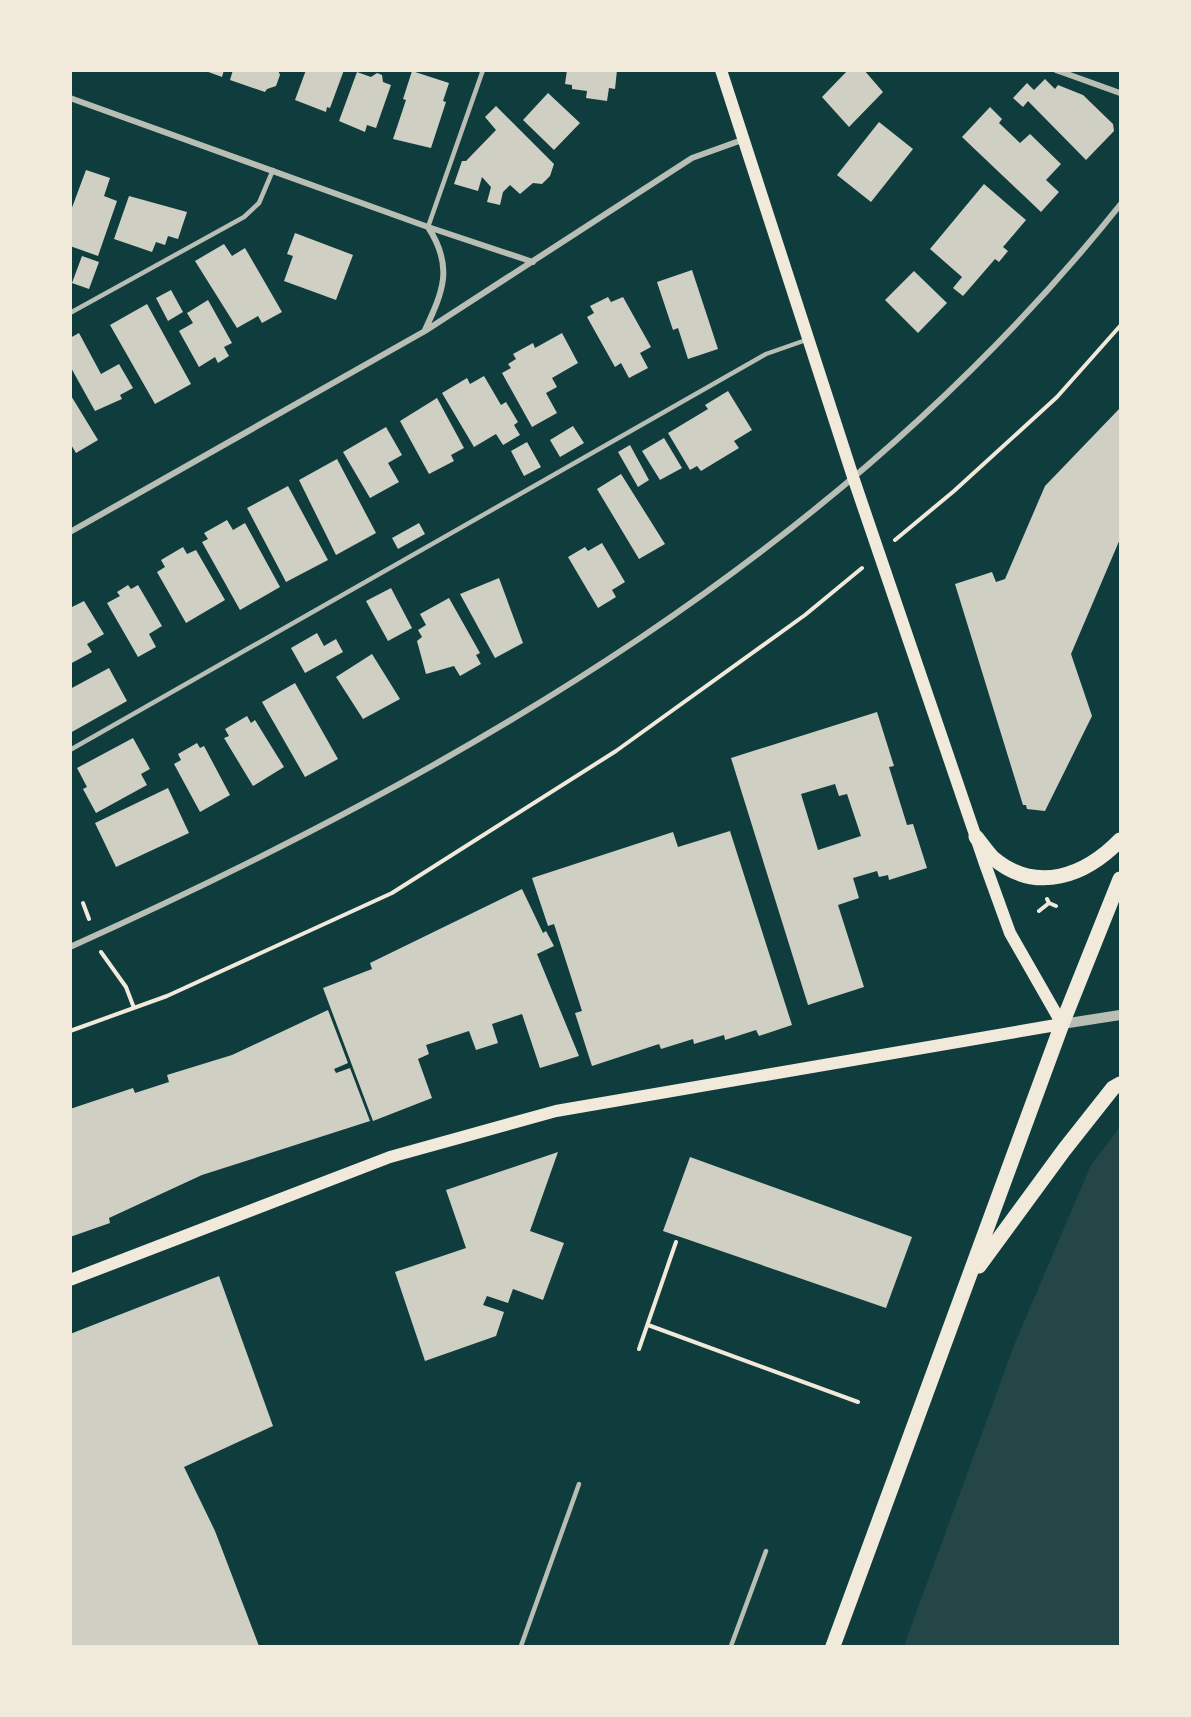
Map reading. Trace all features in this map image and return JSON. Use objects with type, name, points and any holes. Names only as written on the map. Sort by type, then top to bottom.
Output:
[{"type":"main road","points":[[721,70],[854,480],[1010,933],[1062,1024]]},
{"type":"main road","points":[[976,837],[993,858],[1018,872],[1039,878],[1074,874],[1099,861],[1120,840]]},
{"type":"main road","points":[[833,1647],[1062,1024],[1120,879]]},
{"type":"main road","points":[[70,1280],[390,1158],[556,1111],[1062,1024]]},
{"type":"main road","points":[[969,1281],[1064,1150],[1113,1088],[1120,1084]]},
{"type":"street","points":[[1056,70],[1120,93]]},
{"type":"street","points":[[70,98],[428,227],[533,262]]},
{"type":"street","points":[[70,532],[424,331],[693,158],[742,140]]},
{"type":"street","points":[[70,947],[321,825],[504,724],[586,674],[724,580],[801,524],[854,480],[983,357],[1073,261],[1120,205]]},
{"type":"street","points":[[424,331],[444,288],[440,246],[428,227]]},
{"type":"street","points":[[1062,1024],[1120,1015]]},
{"type":"lane","points":[[428,227],[483,70]]},
{"type":"lane","points":[[70,313],[244,217],[259,203],[273,170]]},
{"type":"lane","points":[[70,750],[766,354],[809,339]]},
{"type":"lane","points":[[521,1647],[579,1484]]},
{"type":"lane","points":[[731,1647],[766,1551]]},
{"type":"path","points":[[954,491],[1057,397],[1120,326]]},
{"type":"path","points":[[70,1031],[178,991],[392,893],[616,751],[805,615]]},
{"type":"path","points":[[83,903],[90,920]]},
{"type":"path","points":[[1039,911],[1049,903],[1056,906]]},
{"type":"path","points":[[101,951],[126,987],[134,1008]]},
{"type":"path","points":[[639,1349],[676,1242]]},
{"type":"path","points":[[648,1324],[858,1402]]},
{"type":"shaded area","points":[[1120,1127],[1120,1646],[904,1646],[1015,1343],[1091,1165]]},
{"type":"building","points":[[203,70],[224,70],[222,77]]},
{"type":"building","points":[[233,70],[278,70],[280,75],[276,86],[265,92],[230,80]]},
{"type":"building","points":[[306,70],[344,70],[330,108],[327,107],[326,112],[295,100]]},
{"type":"building","points":[[567,70],[617,70],[615,89],[609,88],[607,101],[586,98],[587,91],[572,89],[572,85],[565,84]]},
{"type":"building","points":[[848,70],[864,70],[883,92],[849,127],[822,97]]},
{"type":"building","points":[[412,71],[449,83],[443,101],[446,102],[431,148],[393,139],[406,100],[403,99]]},
{"type":"building","points":[[357,72],[371,77],[377,73],[382,75],[383,82],[391,85],[376,128],[367,125],[365,132],[339,121]]},
{"type":"building","points":[[1045,79],[1055,89],[1058,85],[1083,95],[1113,124],[1114,131],[1086,160],[1028,101],[1023,107],[1013,98],[1027,83],[1034,90]]},
{"type":"building","points":[[548,93],[580,123],[554,150],[523,120]]},
{"type":"building","points":[[496,106],[554,164],[550,176],[542,184],[533,183],[520,194],[510,185],[503,192],[500,205],[487,202],[491,187],[482,177],[478,191],[454,184],[462,161],[466,161],[496,130],[485,117]]},
{"type":"building","points":[[990,107],[1002,119],[999,123],[1020,143],[1030,134],[1061,164],[1046,180],[1059,192],[1041,212],[962,137]]},
{"type":"building","points":[[879,122],[913,149],[871,202],[837,175]]},
{"type":"building","points":[[86,170],[110,178],[104,196],[117,201],[98,256],[70,246],[70,213]]},
{"type":"building","points":[[984,184],[1026,220],[1003,247],[1008,251],[999,262],[995,259],[963,296],[953,288],[962,277],[930,249]]},
{"type":"building","points":[[129,196],[187,212],[178,239],[168,236],[165,245],[156,242],[152,252],[114,239]]},
{"type":"building","points":[[295,233],[353,255],[336,300],[284,281],[293,256],[287,254]]},
{"type":"building","points":[[224,244],[232,256],[245,248],[282,312],[262,323],[258,316],[237,328],[195,261]]},
{"type":"building","points":[[82,256],[99,262],[89,289],[72,283]]},
{"type":"building","points":[[692,270],[718,349],[688,359],[678,328],[673,330],[657,282]]},
{"type":"building","points":[[914,271],[947,303],[918,333],[885,300]]},
{"type":"building","points":[[171,290],[183,312],[168,321],[156,298]]},
{"type":"building","points":[[608,297],[611,302],[623,297],[651,347],[640,353],[648,368],[629,378],[621,363],[615,367],[587,317],[594,313],[590,306]]},
{"type":"building","points":[[208,300],[232,343],[224,347],[229,356],[218,363],[215,357],[199,367],[179,331],[193,323],[187,313]]},
{"type":"building","points":[[147,304],[191,384],[155,404],[110,325]]},
{"type":"building","points":[[79,333],[101,374],[119,364],[133,388],[120,395],[122,399],[95,411],[70,366],[70,338]]},
{"type":"building","points":[[562,333],[578,363],[552,378],[557,387],[546,393],[557,413],[532,427],[502,373],[511,368],[508,364],[516,359],[513,354],[533,343],[535,348]]},
{"type":"building","points":[[484,376],[501,405],[506,402],[518,422],[514,425],[520,435],[503,445],[496,434],[474,447],[442,393],[467,378],[470,384]]},
{"type":"building","points":[[728,391],[752,430],[734,441],[739,448],[701,471],[697,466],[690,470],[668,433],[708,409],[705,405]]},
{"type":"building","points":[[70,394],[98,440],[76,453],[70,443]]},
{"type":"building","points":[[437,398],[464,448],[451,455],[454,461],[429,474],[400,421]]},
{"type":"building","points":[[1120,408],[1120,539],[1071,654],[1092,716],[1045,811],[1027,809],[1026,805],[1023,805],[955,584],[992,572],[996,582],[1005,579],[1045,486]]},
{"type":"building","points":[[573,426],[584,443],[560,457],[550,440]]},
{"type":"building","points":[[386,427],[402,455],[388,463],[399,482],[370,498],[343,452]]},
{"type":"building","points":[[664,438],[682,468],[660,480],[642,451]]},
{"type":"building","points":[[527,442],[541,467],[524,476],[511,451]]},
{"type":"building","points":[[630,445],[649,480],[638,487],[618,452]]},
{"type":"building","points":[[337,459],[376,533],[336,555],[299,480]]},
{"type":"building","points":[[621,474],[665,544],[639,559],[597,489]]},
{"type":"building","points":[[288,486],[328,560],[286,582],[247,508]]},
{"type":"building","points":[[227,520],[233,530],[245,523],[280,587],[240,610],[202,542],[208,539],[204,533]]},
{"type":"building","points":[[419,523],[425,534],[398,549],[392,538]]},
{"type":"building","points":[[602,543],[625,582],[612,590],[616,597],[598,608],[568,557],[585,547],[588,551]]},
{"type":"building","points":[[183,547],[187,554],[196,550],[225,600],[186,623],[157,572],[165,567],[161,560]]},
{"type":"building","points":[[499,578],[523,643],[495,658],[460,594]]},
{"type":"building","points":[[128,585],[131,589],[138,585],[162,626],[149,634],[156,647],[138,657],[107,603],[120,596],[117,592]]},
{"type":"building","points":[[391,588],[412,628],[388,641],[366,601]]},
{"type":"building","points":[[449,598],[480,653],[476,655],[481,664],[460,676],[454,666],[426,674],[417,641],[422,637],[418,630],[426,625],[420,614]]},
{"type":"building","points":[[84,601],[104,634],[87,644],[92,652],[70,664],[70,608]]},
{"type":"building","points":[[317,633],[324,646],[336,639],[343,652],[305,673],[291,648]]},
{"type":"building","points":[[372,654],[400,699],[363,719],[336,677]]},
{"type":"building","points":[[109,668],[127,701],[70,733],[70,689]]},
{"type":"building","points":[[295,683],[338,759],[305,777],[262,702]]},
{"type":"building","points":[[877,712],[894,766],[889,767],[907,825],[913,824],[927,868],[889,880],[888,875],[879,877],[877,871],[853,878],[859,898],[838,905],[864,987],[808,1005],[731,758]],"holes":[[[835,784],[839,796],[847,794],[861,836],[818,850],[801,794]]]},
{"type":"building","points":[[247,716],[251,723],[255,720],[284,767],[253,786],[224,738],[229,736],[225,729]]},
{"type":"building","points":[[133,738],[150,769],[141,774],[147,785],[96,813],[83,789],[87,787],[77,768]]},
{"type":"building","points":[[197,743],[200,748],[204,746],[230,795],[200,812],[174,764],[181,760],[178,754]]},
{"type":"building","points":[[168,788],[189,833],[116,867],[95,823]]},
{"type":"building","points":[[730,831],[792,1025],[759,1036],[756,1030],[725,1040],[724,1035],[694,1044],[693,1039],[661,1049],[659,1044],[592,1066],[575,1013],[582,1011],[554,924],[548,926],[532,878],[673,832],[678,847]]},
{"type":"building","points":[[522,889],[543,933],[546,931],[554,946],[537,954],[579,1056],[540,1068],[522,1014],[492,1024],[498,1043],[476,1050],[469,1031],[426,1045],[429,1054],[418,1059],[432,1098],[373,1121],[323,988],[372,969],[370,963]]},
{"type":"building","points":[[328,1010],[348,1063],[334,1069],[336,1073],[350,1068],[370,1121],[202,1175],[109,1218],[110,1223],[70,1237],[70,1109],[133,1088],[135,1093],[169,1082],[167,1075],[232,1055]]},
{"type":"building","points":[[558,1152],[530,1231],[564,1243],[543,1300],[513,1289],[508,1303],[487,1296],[483,1305],[504,1312],[496,1336],[425,1361],[395,1272],[466,1248],[446,1190]]},
{"type":"building","points":[[690,1157],[912,1237],[886,1308],[663,1231]]},
{"type":"building","points":[[219,1276],[273,1426],[184,1467],[215,1531],[259,1646],[70,1646],[70,1334]]}]
